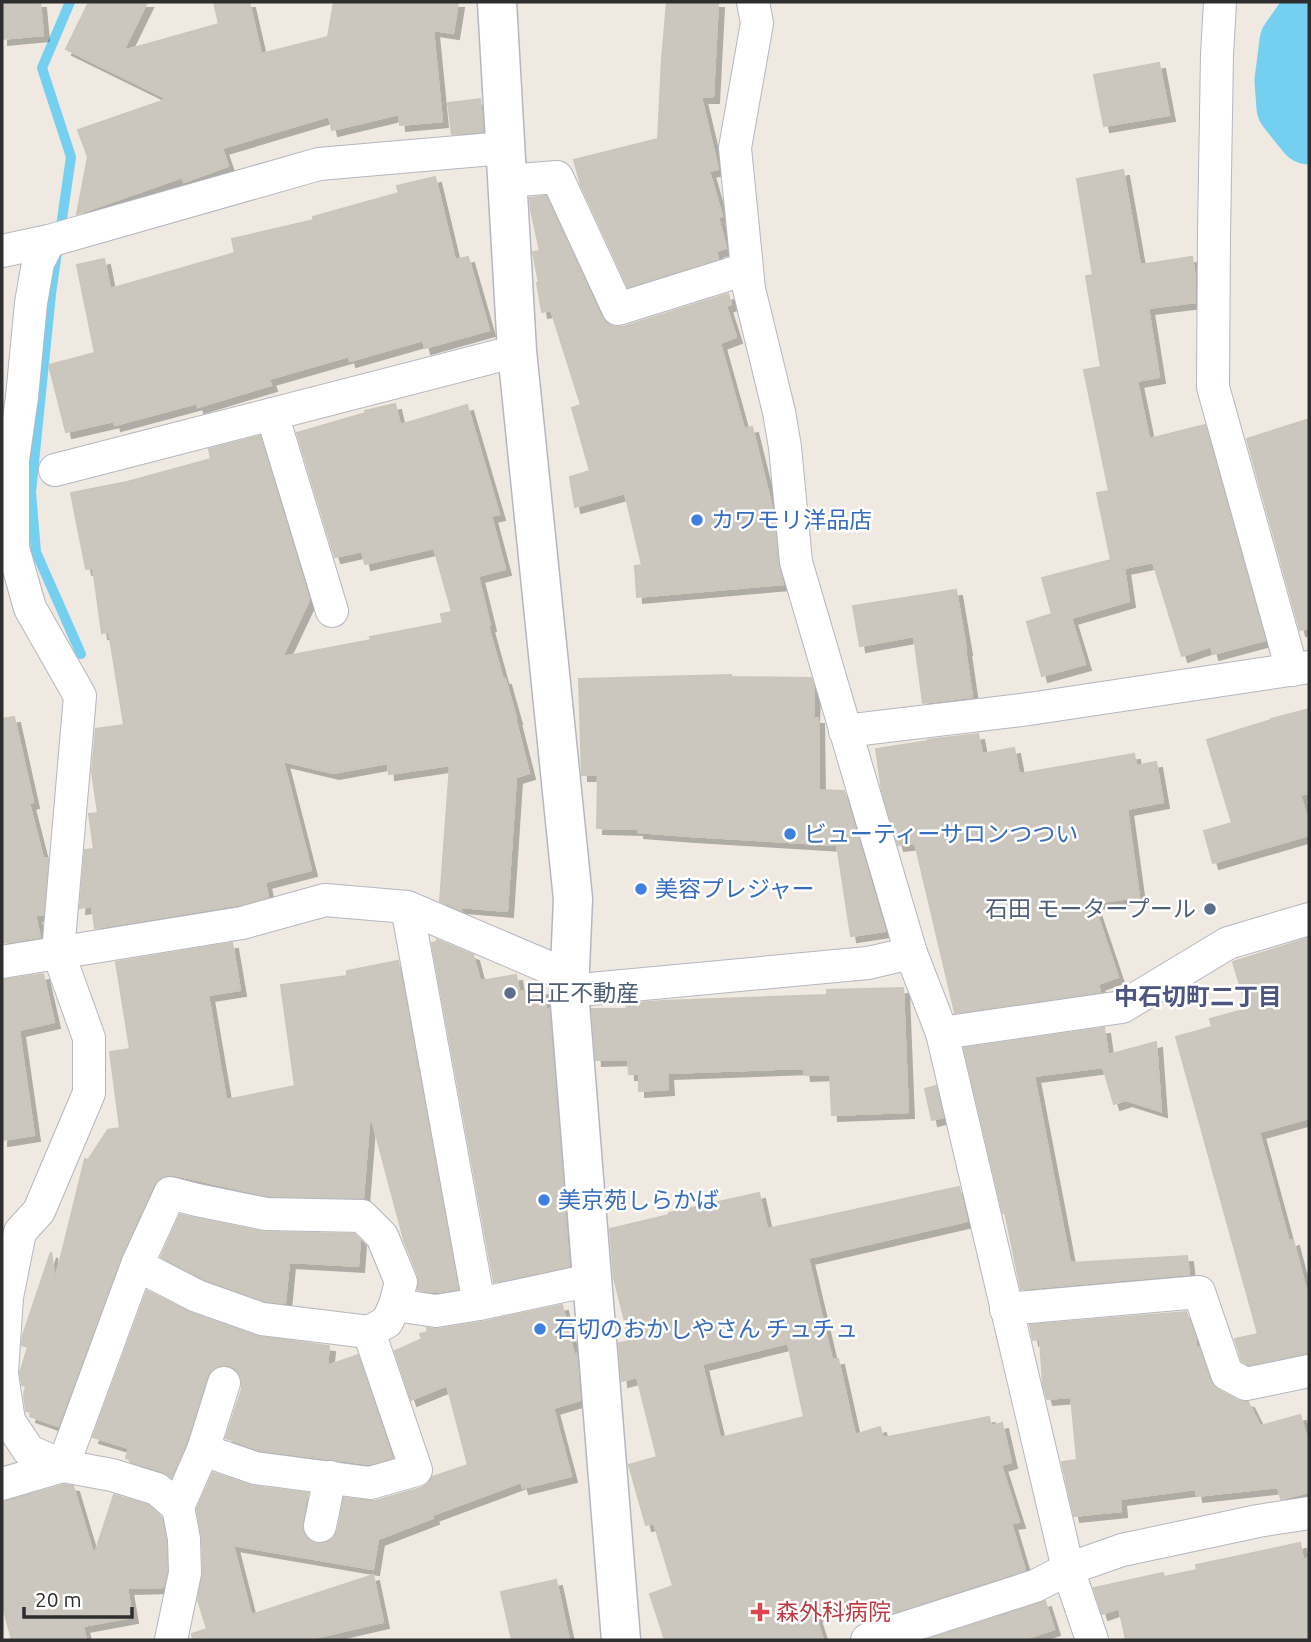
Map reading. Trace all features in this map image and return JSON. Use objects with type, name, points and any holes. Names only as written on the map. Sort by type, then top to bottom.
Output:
[{"type":"street","points":[[497,2],[517,351],[573,899],[569,984],[621,1640]]},
{"type":"street","points":[[753,2],[758,23],[735,148],[749,289],[785,447],[796,562],[911,953],[942,1033],[1068,1569],[1092,1640]]},
{"type":"street","points":[[845,731],[1029,709],[1301,668],[1213,387],[1214,206],[1220,2]]},
{"type":"street","points":[[2,251],[49,241],[319,164],[505,164],[558,177],[618,309],[747,270]]},
{"type":"street","points":[[49,241],[38,263],[31,303],[7,509],[13,548],[30,608],[80,696],[58,952],[89,1038],[89,1093],[39,1212],[20,1232],[7,1297],[2,1362],[9,1421],[29,1451],[63,1466],[112,1475],[157,1489],[178,1507]]},
{"type":"street","points":[[55,470],[517,351]]},
{"type":"street","points":[[272,414],[332,611]]},
{"type":"street","points":[[2,962],[242,923],[325,900],[407,906],[569,984],[867,963],[911,953]]},
{"type":"street","points":[[407,906],[479,1304]]},
{"type":"street","points":[[942,1033],[1122,1007],[1228,943],[1309,919]]},
{"type":"street","points":[[63,1466],[137,1265],[170,1192],[267,1214],[362,1216],[382,1236],[401,1282],[387,1322],[369,1332],[262,1319],[197,1296],[137,1265]]},
{"type":"street","points":[[395,1305],[436,1311],[592,1280]]},
{"type":"street","points":[[1006,1309],[1199,1292],[1227,1374],[1246,1384],[1309,1371]]},
{"type":"street","points":[[203,1450],[255,1468],[369,1483],[416,1470],[369,1332]]},
{"type":"street","points":[[171,1640],[185,1573],[184,1539],[178,1507],[203,1450],[224,1383]]},
{"type":"street","points":[[2,1485],[63,1466]]},
{"type":"street","points":[[320,1526],[330,1477]]},
{"type":"street","points":[[867,1640],[1035,1586],[1068,1569],[1122,1550],[1309,1513]]},
{"type":"building","points":[[2,2],[40,2],[43,35],[2,39]]},
{"type":"building","points":[[89,2],[147,2],[123,51],[219,24],[214,2],[249,2],[261,54],[328,37],[334,2],[458,2],[453,33],[433,30],[442,121],[400,125],[399,114],[332,130],[329,116],[222,148],[228,166],[184,182],[182,177],[77,214],[88,157],[78,130],[168,99],[66,49]]},
{"type":"building","points":[[667,2],[718,2],[713,97],[701,97],[718,169],[709,171],[722,216],[718,217],[726,248],[716,251],[718,259],[628,287],[581,185],[574,160],[658,139]]},
{"type":"building","points":[[1159,63],[1169,115],[1104,126],[1094,75]]},
{"type":"building","points":[[480,99],[483,131],[452,134],[448,103]]},
{"type":"building","points":[[1123,170],[1140,265],[1192,257],[1195,278],[1195,302],[1148,308],[1159,377],[1137,381],[1149,439],[1205,425],[1265,640],[1213,654],[1211,646],[1182,656],[1153,562],[1124,568],[1129,601],[1071,618],[1085,664],[1042,676],[1027,622],[1052,614],[1042,578],[1111,560],[1097,493],[1109,491],[1084,370],[1101,367],[1086,276],[1093,275],[1077,179]]},
{"type":"building","points":[[435,177],[455,260],[468,257],[489,330],[425,348],[423,340],[350,361],[349,356],[269,379],[271,385],[198,407],[197,403],[115,425],[114,421],[66,432],[49,365],[95,353],[77,265],[104,259],[110,289],[235,253],[232,239],[314,220],[313,217],[399,193],[397,186]]},
{"type":"building","points":[[546,196],[601,317],[607,324],[623,327],[728,294],[731,304],[726,306],[736,337],[720,343],[744,429],[752,427],[773,512],[778,564],[783,584],[637,597],[635,566],[642,565],[625,493],[575,507],[570,477],[590,471],[572,408],[581,405],[551,310],[542,312],[537,283],[533,252],[540,251],[530,198]]},
{"type":"building","points":[[395,404],[400,425],[467,405],[499,514],[491,516],[505,569],[478,576],[490,625],[488,626],[516,718],[529,773],[516,777],[507,911],[460,907],[461,910],[440,901],[450,765],[389,774],[388,763],[333,773],[283,761],[311,870],[265,882],[268,897],[242,904],[95,928],[92,906],[80,908],[85,850],[94,849],[89,814],[98,813],[92,772],[96,729],[124,725],[109,632],[102,633],[93,568],[86,569],[71,493],[127,482],[211,459],[209,449],[260,436],[309,600],[282,657],[443,623],[441,614],[452,612],[434,548],[365,564],[362,551],[335,557],[297,433]]},
{"type":"building","points":[[1309,419],[1309,628],[1300,630],[1247,439]]},
{"type":"building","points":[[956,590],[972,697],[923,703],[914,636],[860,646],[853,606]]},
{"type":"building","points":[[731,675],[811,678],[814,687],[813,718],[818,718],[819,790],[844,791],[885,931],[851,936],[837,845],[597,828],[598,775],[582,775],[579,679]]},
{"type":"building","points":[[1309,709],[1309,793],[1300,795],[1309,824],[1309,835],[1213,863],[1204,831],[1232,823],[1207,740]]},
{"type":"building","points":[[14,717],[33,802],[29,803],[43,858],[48,858],[43,914],[35,915],[40,937],[2,943],[2,719]]},
{"type":"building","points":[[978,734],[982,754],[1014,748],[1019,774],[1134,754],[1136,766],[1156,762],[1163,802],[1127,809],[1139,897],[1093,903],[1118,977],[1098,984],[1100,992],[955,1013],[915,843],[898,845],[882,791],[876,749]]},
{"type":"building","points":[[1309,938],[1309,1118],[1259,1132],[1289,1242],[1293,1240],[1309,1301],[1309,1353],[1249,1365],[1242,1361],[1235,1339],[1258,1334],[1176,1037],[1212,1027],[1210,1019],[1247,1009],[1233,962]]},
{"type":"building","points":[[437,940],[473,955],[480,981],[516,975],[519,992],[543,989],[546,1010],[549,1009],[569,1266],[494,1282],[432,943]]},
{"type":"building","points":[[232,943],[240,990],[208,995],[226,1100],[295,1086],[281,985],[347,976],[347,971],[398,961],[458,1289],[436,1292],[418,1290],[418,1275],[404,1240],[370,1112],[363,1198],[268,1196],[175,1175],[158,1179],[120,1259],[58,1426],[30,1416],[31,1412],[26,1411],[26,1386],[22,1385],[20,1373],[28,1347],[22,1345],[23,1335],[51,1252],[55,1281],[85,1159],[88,1160],[108,1130],[120,1128],[110,1052],[130,1049],[116,962]]},
{"type":"building","points":[[43,974],[54,1022],[15,1031],[19,1031],[34,1135],[2,1140],[2,980]]},
{"type":"building","points":[[903,988],[908,1112],[832,1115],[830,1074],[805,1075],[804,1068],[667,1073],[668,1089],[639,1091],[639,1074],[629,1074],[628,1059],[596,1060],[592,1009],[627,1009],[626,1004],[662,1001],[827,995],[827,990]]},
{"type":"building","points":[[1104,1028],[1108,1055],[1156,1042],[1161,1111],[1126,1100],[1114,1104],[1103,1067],[1034,1076],[1070,1263],[1187,1256],[1189,1274],[1021,1289],[1005,1212],[1003,1213],[964,1048]]},
{"type":"building","points":[[936,1086],[943,1117],[932,1120],[925,1089]]},
{"type":"building","points":[[959,1187],[967,1221],[808,1258],[832,1360],[838,1359],[855,1435],[880,1427],[883,1438],[989,1417],[991,1426],[1002,1423],[1011,1462],[1001,1465],[1019,1522],[1011,1523],[1025,1570],[876,1618],[870,1599],[815,1615],[823,1640],[665,1640],[650,1594],[673,1586],[654,1523],[646,1525],[629,1465],[657,1457],[637,1377],[622,1381],[619,1343],[630,1341],[614,1278],[610,1229],[759,1193],[767,1229]],"holes":[[[788,1343],[804,1417],[720,1438],[702,1364]]]},
{"type":"building","points":[[180,1215],[263,1232],[354,1234],[360,1240],[358,1266],[289,1262],[285,1303],[266,1301],[204,1279],[161,1257]]},
{"type":"building","points":[[147,1291],[191,1313],[256,1336],[329,1346],[327,1366],[358,1355],[392,1458],[369,1464],[259,1450],[226,1438],[242,1389],[242,1380],[237,1370],[229,1365],[212,1369],[207,1377],[186,1444],[171,1477],[162,1471],[129,1461],[134,1460],[126,1458],[129,1448],[93,1437]]},
{"type":"building","points":[[562,1305],[574,1355],[576,1354],[580,1400],[553,1408],[571,1476],[523,1488],[521,1482],[432,1515],[433,1518],[378,1539],[373,1569],[233,1545],[251,1615],[373,1575],[383,1622],[305,1640],[193,1640],[192,1634],[207,1629],[198,1600],[203,1572],[202,1538],[197,1509],[213,1473],[252,1486],[308,1493],[302,1522],[303,1532],[308,1540],[316,1544],[326,1543],[334,1538],[338,1530],[344,1498],[375,1501],[421,1488],[429,1483],[432,1477],[468,1465],[447,1385],[411,1400],[395,1351],[422,1339],[420,1334],[428,1332],[427,1328],[439,1329],[482,1322]]},
{"type":"building","points":[[1186,1312],[1196,1348],[1199,1347],[1210,1380],[1218,1390],[1237,1400],[1248,1402],[1260,1426],[1300,1415],[1309,1446],[1309,1492],[1281,1499],[1278,1487],[1197,1496],[1196,1489],[1120,1499],[1121,1511],[1074,1516],[1062,1462],[1077,1460],[1071,1397],[1047,1399],[1043,1384],[1040,1339],[1033,1340],[1030,1325]]},
{"type":"building","points":[[64,1485],[73,1486],[94,1556],[114,1495],[148,1505],[161,1517],[166,1541],[167,1571],[163,1587],[127,1588],[132,1617],[83,1626],[86,1640],[12,1640],[2,1603],[2,1502]]},
{"type":"building","points":[[1300,1543],[1303,1560],[1309,1558],[1309,1640],[1126,1640],[1119,1608],[1102,1614],[1094,1588],[1163,1573],[1164,1577],[1197,1570],[1196,1565]]},
{"type":"building","points":[[556,1580],[569,1640],[512,1640],[501,1592]]},
{"type":"building","points":[[1045,1601],[1054,1629],[1021,1640],[926,1640]]},
{"type":"waterway","points":[[60,233],[71,157],[42,68],[70,2]]},
{"type":"waterway","points":[[1309,18],[1292,42],[1287,81],[1289,107],[1309,132]]},
{"type":"waterway","points":[[57,252],[31,492],[36,552],[81,654]]},
{"type":"place","name":"カワモリ洋品店","points":[[697,520]]},
{"type":"place","name":"ビューティーサロンつつい","points":[[790,834]]},
{"type":"place","name":"美容プレジャー","points":[[641,889]]},
{"type":"place","name":"石田 モータープール","points":[[1210,909]]},
{"type":"place","name":"日正不動産","points":[[510,993]]},
{"type":"place","name":"美京苑しらかば","points":[[544,1200]]},
{"type":"place","name":"石切のおかしやさん チュチュ","points":[[540,1329]]},
{"type":"place","name":"森外科病院","points":[[760,1612]]},
{"type":"district","name":"中石切町二丁目","points":[[1198,997]]}]
